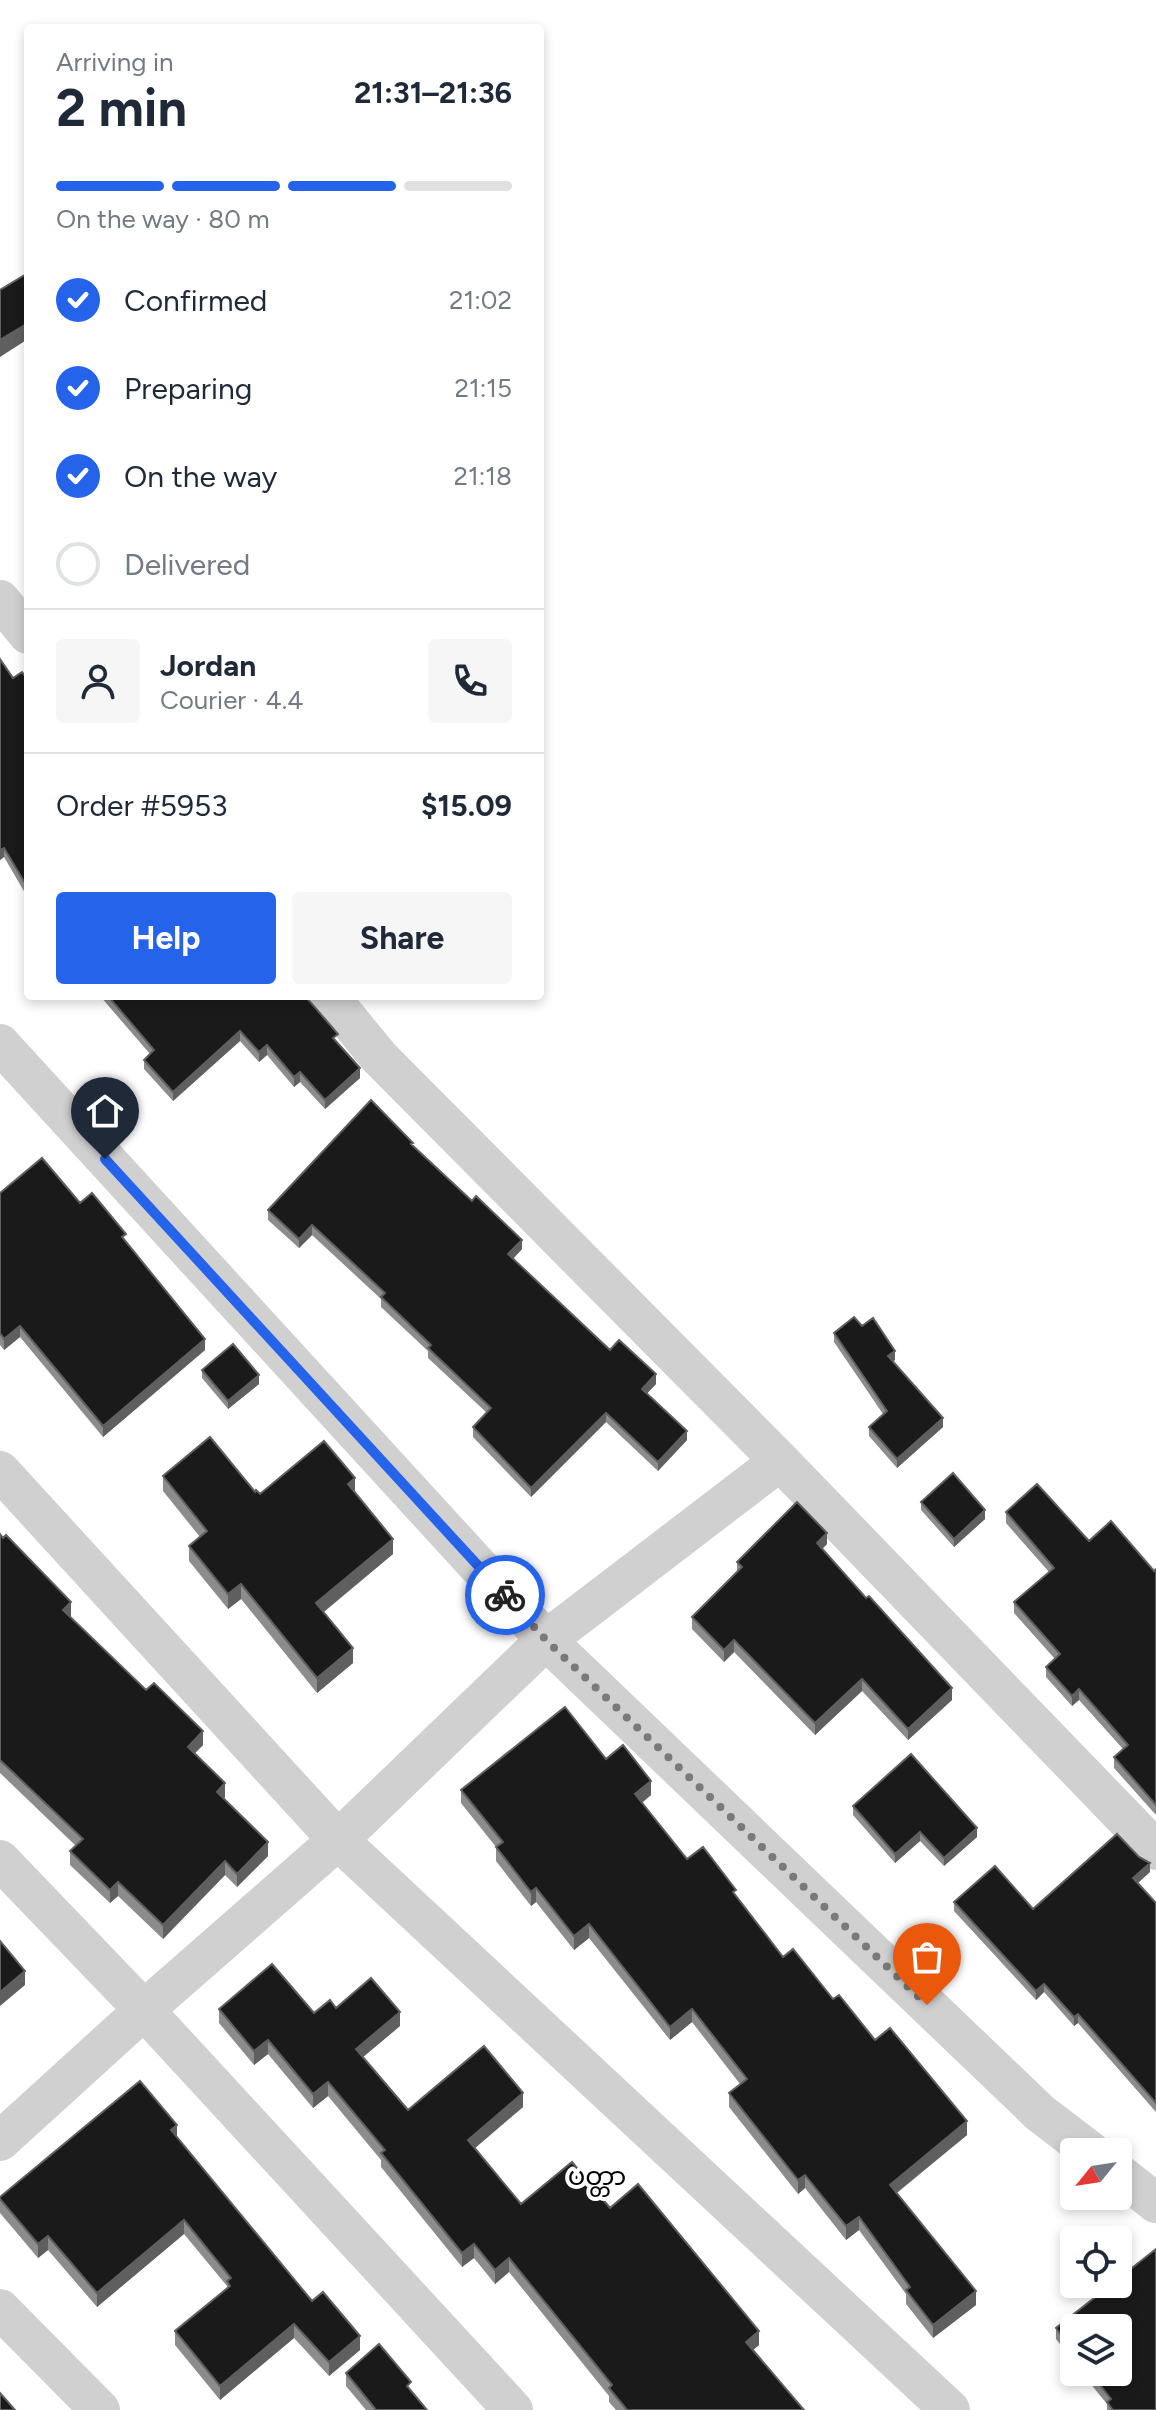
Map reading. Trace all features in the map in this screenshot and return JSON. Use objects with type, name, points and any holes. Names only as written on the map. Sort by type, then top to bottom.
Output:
[{"type":"street","points":[[0,600],[24,629]]},
{"type":"street","points":[[332,1000],[379,1057],[780,1461],[1156,1850]]},
{"type":"street","points":[[0,1044],[546,1640],[1040,2113],[1073,2138]]},
{"type":"street","points":[[0,2141],[338,1840],[546,1640],[780,1461]]},
{"type":"street","points":[[0,1471],[338,1840],[950,2410]]},
{"type":"street","points":[[0,1860],[144,2010],[513,2410]]},
{"type":"street","points":[[1132,2184],[1156,2203]]},
{"type":"street","points":[[0,2309],[100,2410]]},
{"type":"building","points":[[24,275],[24,325],[0,340],[0,290]]},
{"type":"building","points":[[0,659],[13,678],[22,672],[24,675],[24,881],[4,848],[0,850]]},
{"type":"building","points":[[111,1000],[308,1000],[338,1034],[333,1038],[360,1068],[325,1100],[300,1072],[294,1077],[267,1045],[259,1052],[240,1031],[173,1092],[144,1060],[154,1050]]},
{"type":"building","points":[[371,1100],[411,1144],[472,1201],[476,1196],[522,1240],[508,1254],[610,1350],[619,1340],[656,1374],[642,1389],[687,1431],[658,1462],[606,1413],[531,1488],[473,1427],[491,1408],[428,1348],[431,1345],[381,1297],[385,1293],[312,1225],[299,1239],[268,1210]]},
{"type":"building","points":[[42,1158],[80,1203],[92,1193],[126,1234],[122,1237],[205,1339],[103,1426],[20,1326],[4,1339],[0,1333],[0,1193]]},
{"type":"building","points":[[854,1317],[862,1326],[873,1318],[895,1351],[888,1356],[943,1418],[897,1459],[869,1427],[887,1411],[834,1333]]},
{"type":"building","points":[[233,1344],[259,1375],[228,1401],[202,1370]]},
{"type":"building","points":[[210,1437],[255,1492],[260,1494],[324,1441],[355,1478],[348,1484],[393,1539],[316,1603],[353,1648],[317,1678],[241,1584],[228,1594],[189,1546],[207,1531],[163,1476]]},
{"type":"building","points":[[953,1473],[985,1510],[954,1539],[921,1502]]},
{"type":"building","points":[[1037,1484],[1089,1541],[1111,1521],[1154,1571],[1156,1569],[1156,1805],[1114,1757],[1128,1745],[1079,1689],[1072,1696],[1046,1667],[1060,1654],[1014,1602],[1054,1568],[1006,1512]]},
{"type":"building","points":[[797,1502],[827,1533],[817,1543],[952,1688],[908,1729],[862,1679],[815,1723],[734,1640],[724,1650],[692,1617],[742,1567],[737,1562]]},
{"type":"building","points":[[0,1534],[3,1538],[6,1535],[71,1602],[63,1610],[146,1690],[154,1683],[203,1731],[188,1747],[225,1783],[217,1792],[268,1842],[237,1874],[225,1861],[163,1925],[118,1882],[110,1890],[70,1851],[83,1839],[0,1760]]},
{"type":"building","points":[[565,1707],[606,1759],[623,1745],[651,1781],[635,1794],[687,1859],[703,1847],[783,1957],[793,1949],[833,1999],[839,1995],[875,2040],[890,2028],[967,2121],[890,2185],[976,2291],[933,2325],[906,2290],[910,2287],[859,2217],[846,2226],[805,2175],[798,2180],[729,2093],[747,2079],[692,2009],[670,2027],[589,1924],[574,1936],[536,1888],[531,1892],[496,1847],[503,1842],[461,1790]]},
{"type":"building","points":[[911,1754],[977,1828],[944,1858],[920,1832],[895,1854],[853,1806]]},
{"type":"building","points":[[1117,1834],[1139,1857],[1150,1863],[1133,1878],[1156,1903],[1156,2103],[1078,2014],[1074,2017],[1044,1984],[1036,1991],[954,1902],[995,1866],[1033,1909]]},
{"type":"building","points":[[0,1941],[25,1971],[0,1992]]},
{"type":"building","points":[[272,1964],[314,2013],[330,2000],[336,2008],[371,1978],[400,2012],[356,2049],[408,2110],[484,2046],[523,2093],[468,2140],[521,2204],[572,2162],[610,2208],[638,2184],[759,2331],[746,2342],[804,2410],[627,2410],[609,2388],[612,2385],[509,2258],[495,2270],[474,2244],[462,2253],[381,2153],[385,2150],[328,2082],[313,2094],[268,2040],[254,2051],[219,2009]]},
{"type":"building","points":[[140,2081],[177,2125],[171,2130],[312,2301],[323,2292],[360,2336],[329,2362],[294,2324],[220,2386],[175,2331],[230,2286],[227,2281],[231,2278],[184,2220],[97,2293],[48,2236],[38,2244],[0,2199]]},
{"type":"building","points":[[1156,2249],[1156,2410],[1113,2410],[1107,2402],[1111,2399],[1101,2386],[1132,2386],[1132,2314],[1074,2314],[1094,2298],[1132,2298],[1132,2268]]},
{"type":"building","points":[[379,2344],[411,2382],[407,2386],[427,2410],[376,2410],[346,2373]]},
{"type":"building","points":[[0,2393],[15,2410],[0,2410]]},
{"type":"way so far","points":[[505,1595],[546,1640],[927,2005]]},
{"type":"district","name":"ပတ္တာ","points":[[597,2176]]},
{"type":"route","points":[[105,1159],[505,1595]]}]
